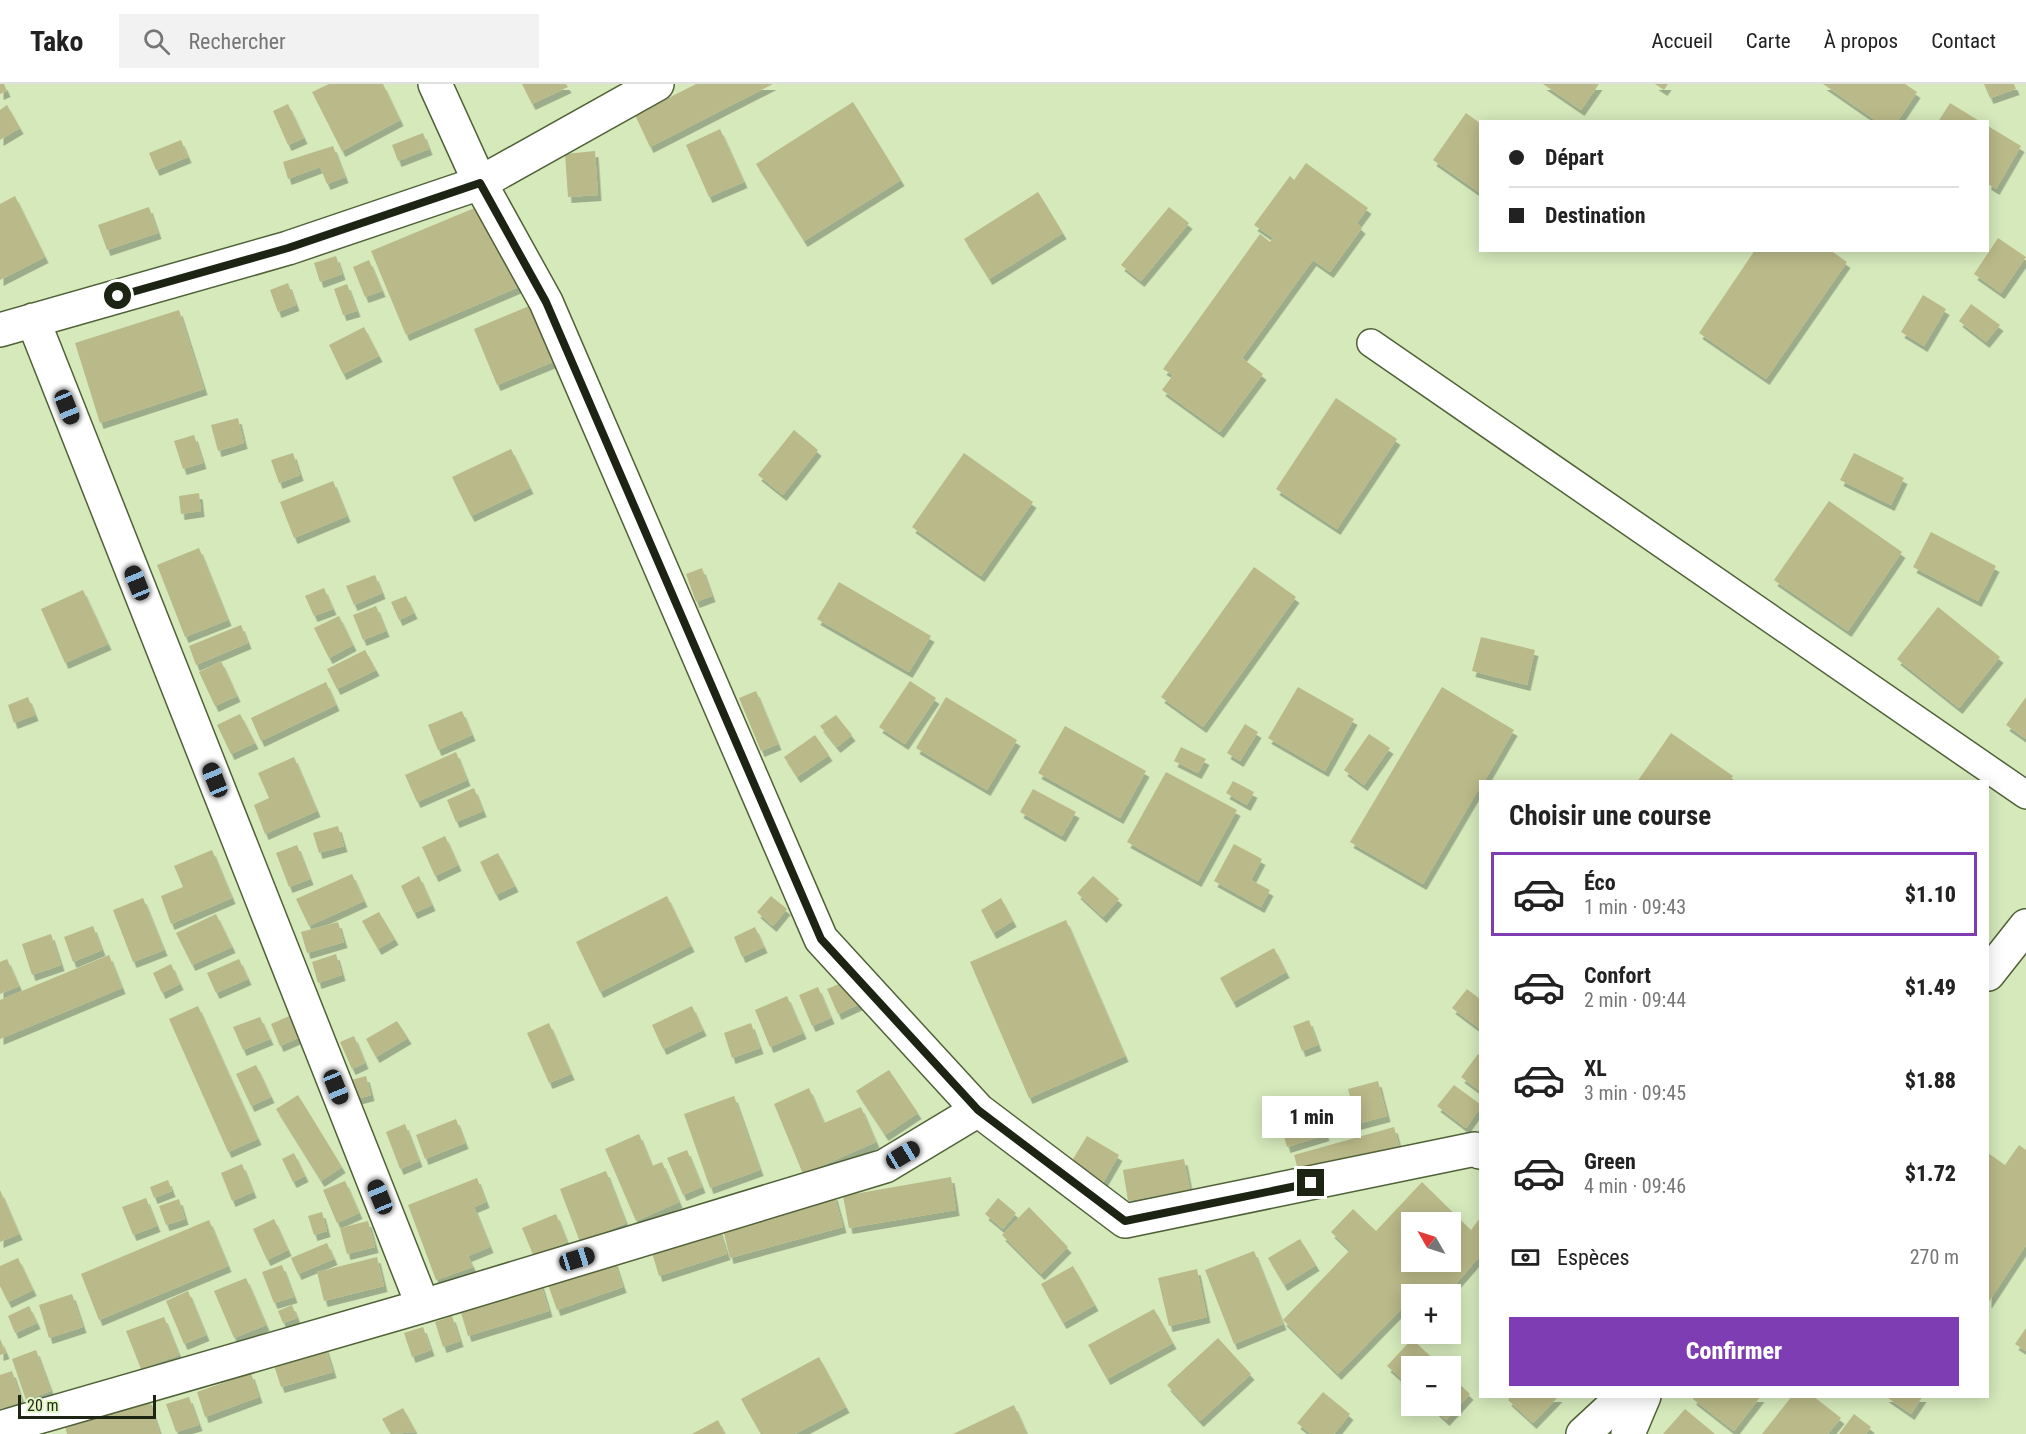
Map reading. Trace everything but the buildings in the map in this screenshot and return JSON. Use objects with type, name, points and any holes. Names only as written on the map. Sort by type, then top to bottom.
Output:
[{"type":"street","points":[[435,84],[480,183],[546,302],[821,939],[978,1110],[1125,1221],[1475,1149],[1479,1151]]},
{"type":"street","points":[[0,330],[288,248],[480,183],[657,84]]},
{"type":"street","points":[[33,320],[423,1306]]},
{"type":"street","points":[[1989,974],[2026,926]]},
{"type":"street","points":[[0,1428],[423,1306],[885,1166],[978,1110]]},
{"type":"street","points":[[1583,1434],[1622,1398]]},
{"type":"street","points":[[1628,1434],[1643,1398]]},
{"type":"lane","points":[[1371,343],[2026,795]]},
{"type":"route","points":[[118,296],[288,248],[480,183],[546,302],[821,939],[978,1110],[1125,1221],[1311,1183]]}]
